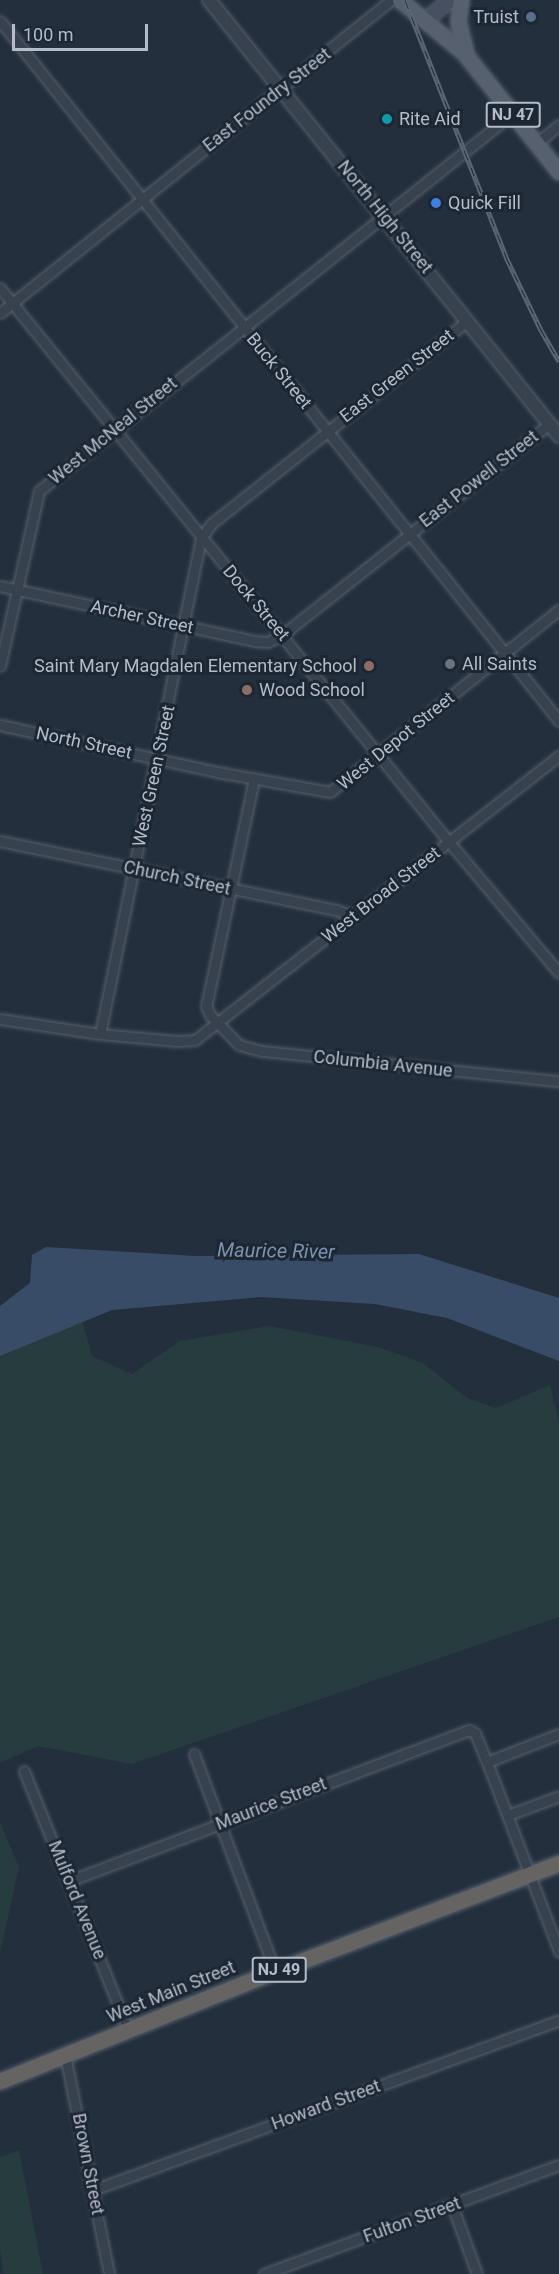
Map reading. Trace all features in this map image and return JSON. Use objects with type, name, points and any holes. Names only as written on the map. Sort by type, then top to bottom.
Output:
[{"type":"highway","name":"West Main Street","points":[[0,2081],[275,1971],[559,1863]]},
{"type":"main road","name":"NJ 47","points":[[400,0],[467,57],[559,172]]},
{"type":"main road","points":[[426,20],[450,0]]},
{"type":"main road","points":[[461,0],[458,21],[467,57]]},
{"type":"street","name":"North High Street","points":[[209,0],[282,88],[559,436]]},
{"type":"street","name":"East Foundry Street","points":[[0,314],[391,0]]},
{"type":"street","name":"Buck Street","points":[[0,21],[559,721]]},
{"type":"street","name":"West McNeal Street","points":[[0,666],[39,491],[512,114]]},
{"type":"street","points":[[536,144],[559,125]]},
{"type":"street","name":"Dock Street","points":[[0,288],[201,538],[380,754],[449,842],[559,973]]},
{"type":"street","name":"East Green Street","points":[[327,432],[467,321]]},
{"type":"street","name":"East Powell Street","points":[[282,635],[549,424]]},
{"type":"street","points":[[201,538],[211,524],[327,432]]},
{"type":"street","name":"West Green Street","points":[[100,1034],[158,759],[201,538]]},
{"type":"street","name":"Archer Street","points":[[0,586],[254,642],[268,642],[282,635]]},
{"type":"street","name":"West Depot Street","points":[[310,790],[324,793],[336,790],[559,610]]},
{"type":"street","name":"North Street","points":[[0,725],[310,790]]},
{"type":"street","name":"West Broad Street","points":[[100,1034],[177,1041],[195,1040],[204,1035],[559,756]]},
{"type":"street","name":"Columbia Avenue","points":[[254,779],[206,1002],[207,1011],[239,1045],[246,1049],[559,1081]]},
{"type":"street","name":"Church Street","points":[[0,841],[353,916]]},
{"type":"street","points":[[0,1019],[100,1034]]},
{"type":"street","name":"Maurice Street","points":[[69,1881],[461,1732],[473,1731],[487,1762]]},
{"type":"street","points":[[559,1734],[487,1762],[559,1952]]},
{"type":"street","points":[[194,1754],[275,1971]]},
{"type":"street","name":"Mulford Avenue","points":[[24,1771],[128,2030]]},
{"type":"street","points":[[508,1815],[559,1796]]},
{"type":"street","name":"Howard Street","points":[[93,2190],[559,2020]]},
{"type":"street","name":"Brown Street","points":[[65,2055],[109,2274]]},
{"type":"street","name":"Fulton Street","points":[[264,2274],[559,2165]]},
{"type":"street","points":[[452,2205],[477,2274]]},
{"type":"green space","points":[[82,1320],[92,1356],[132,1374],[180,1341],[269,1326],[378,1347],[423,1363],[467,1398],[496,1408],[550,1385],[559,1423],[559,1617],[132,1764],[38,1746],[0,1763],[0,1356]]},
{"type":"green space","points":[[0,1822],[19,1867],[0,1954]]},
{"type":"green space","points":[[19,2150],[43,2274],[3,2274],[0,2250],[0,2157]]},
{"type":"water","points":[[46,1247],[196,1256],[419,1254],[559,1298],[559,1361],[447,1318],[375,1304],[261,1297],[112,1310],[0,1356],[0,1306],[30,1283],[32,1255]]},
{"type":"railway","points":[[405,0],[506,257],[541,330],[559,361]]},
{"type":"place","name":"Truist","points":[[531,17]]},
{"type":"place","name":"Rite Aid","points":[[387,119]]},
{"type":"place","name":"Quick Fill","points":[[436,203]]},
{"type":"place","name":"All Saints","points":[[450,664]]},
{"type":"place","name":"Saint Mary Magdalen Elementary School","points":[[369,666]]},
{"type":"place","name":"Wood School","points":[[247,690]]},
{"type":"water label","name":"Maurice River","points":[[276,1251]]}]
